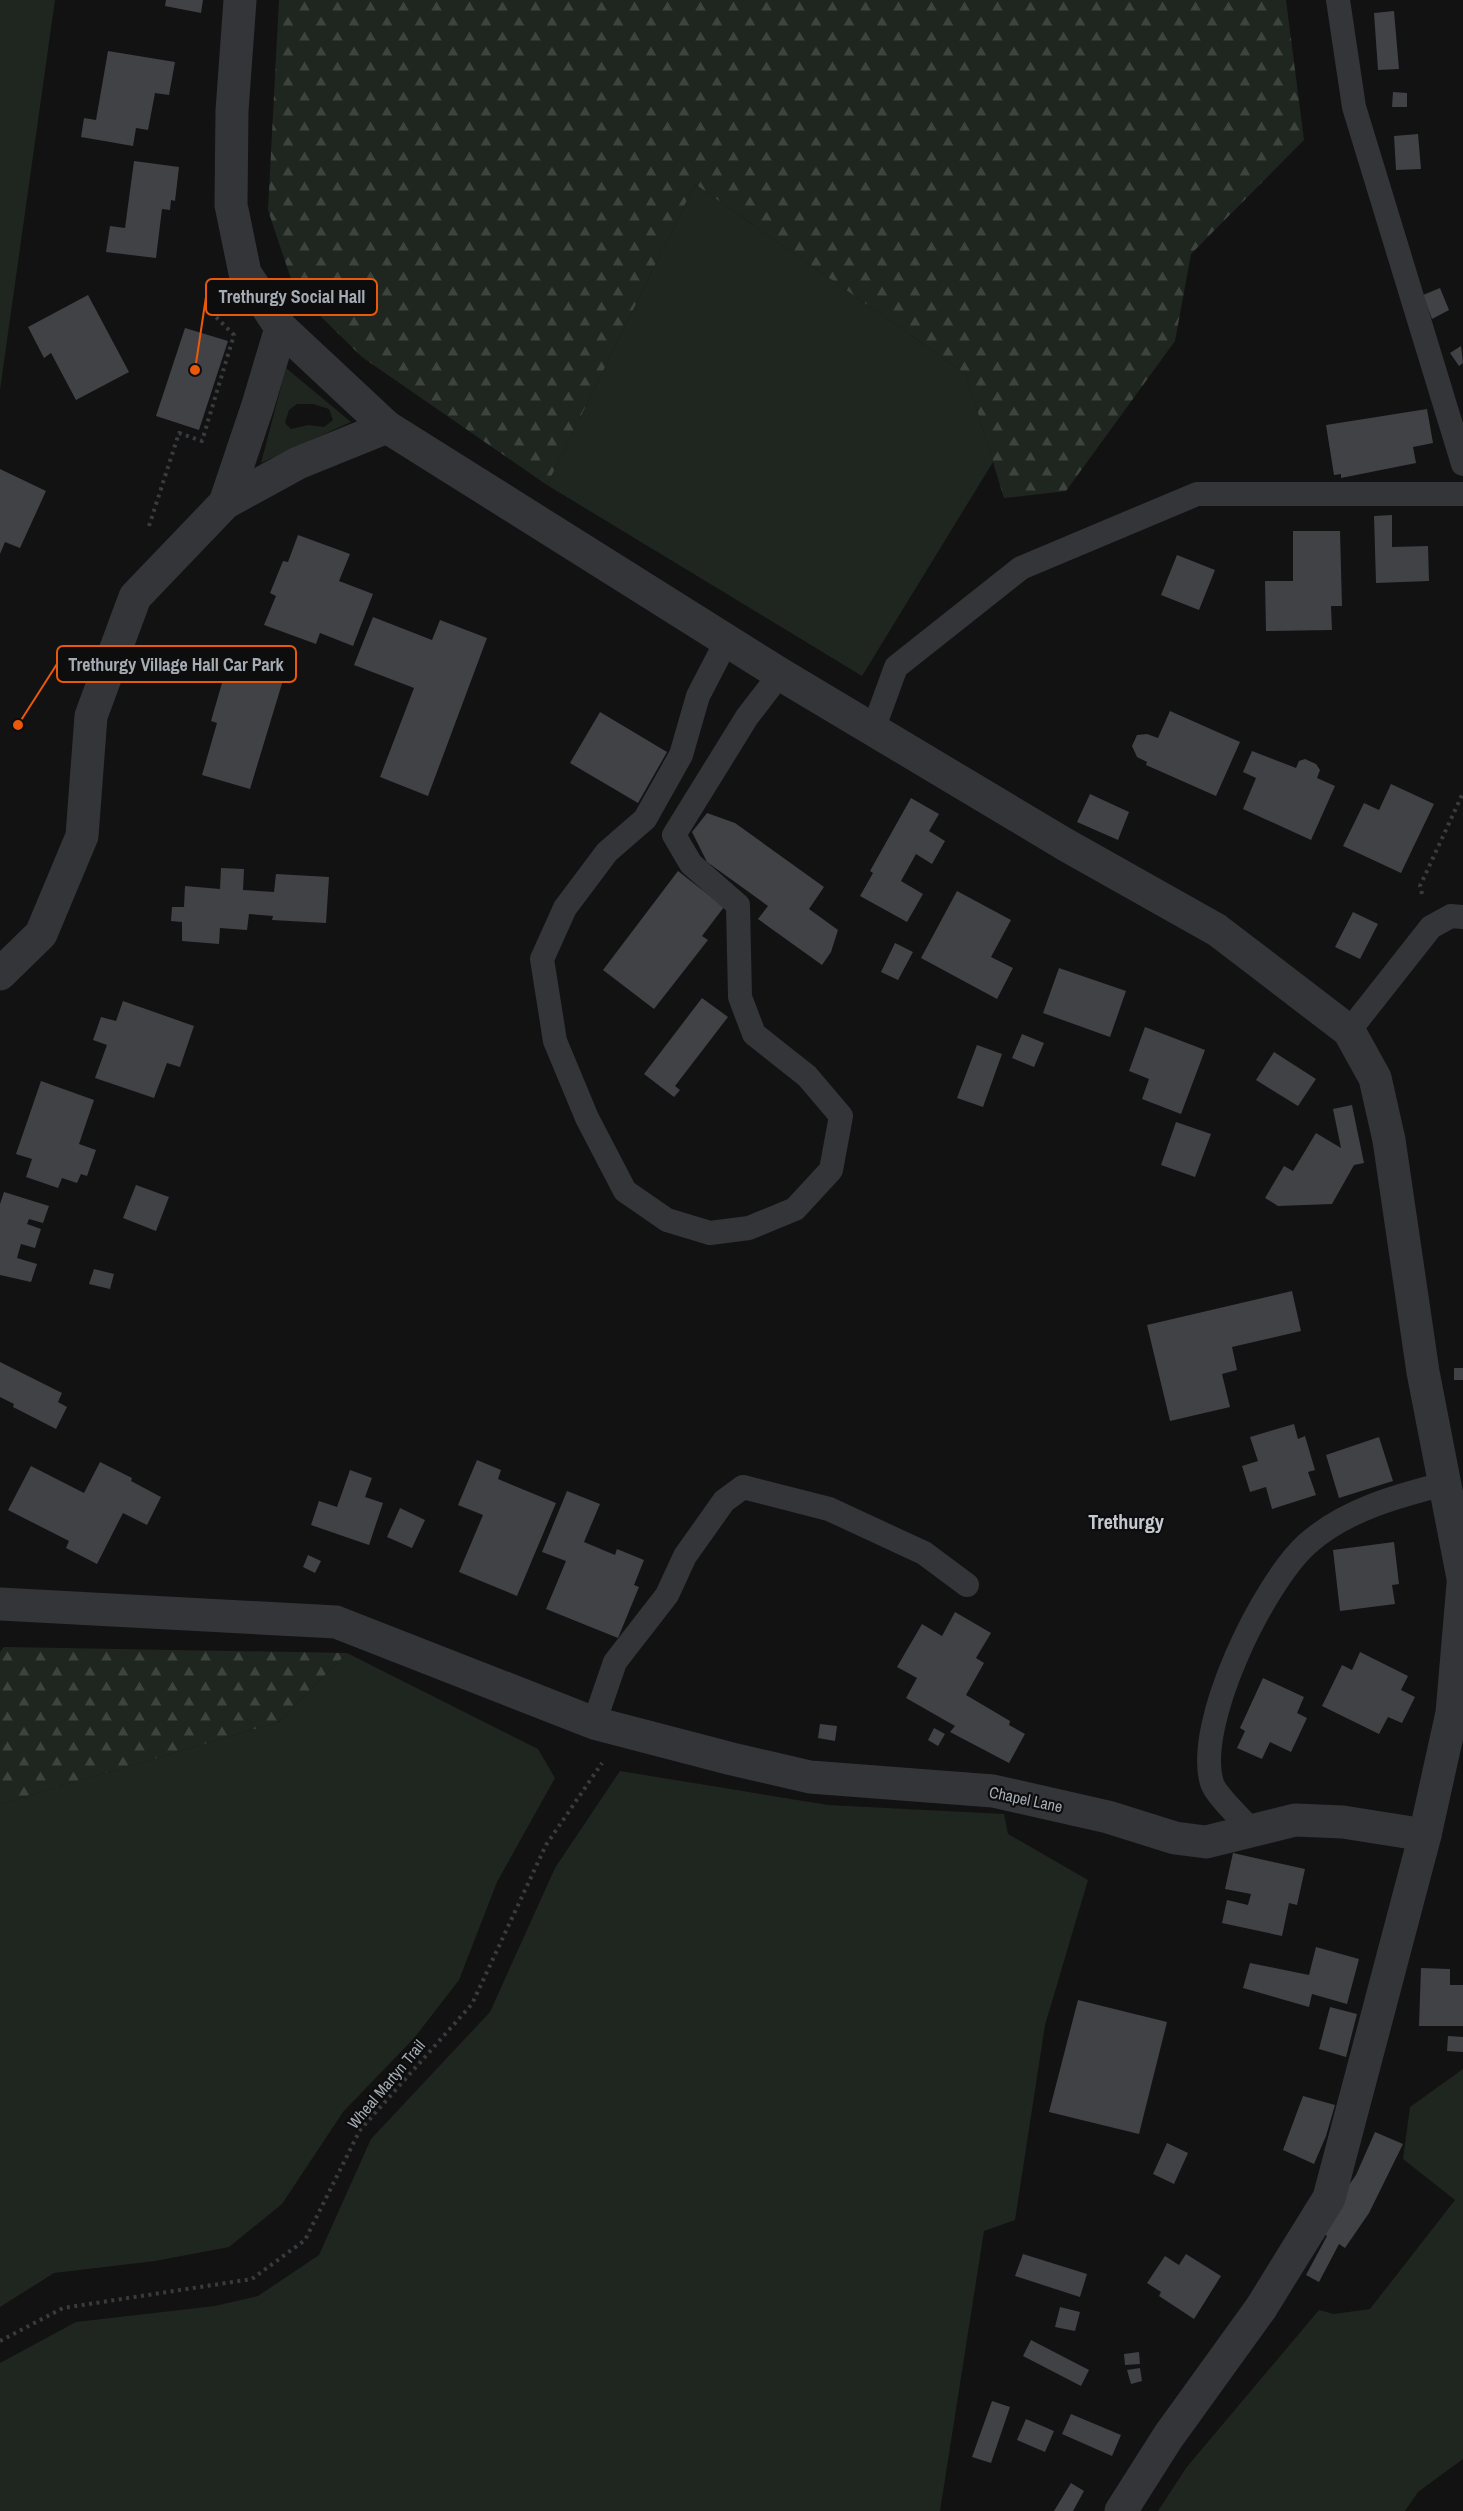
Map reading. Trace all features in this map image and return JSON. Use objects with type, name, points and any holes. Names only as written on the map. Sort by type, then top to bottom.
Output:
[{"type":"street","points":[[240,0],[232,111],[231,205],[245,273],[280,328],[387,427],[780,674],[1066,845],[1217,930],[1349,1031],[1375,1078],[1389,1140],[1423,1372],[1463,1578]]},
{"type":"street","points":[[225,503],[258,405],[280,328]]},
{"type":"street","points":[[0,974],[41,934],[82,836],[91,716],[135,597],[225,503],[298,464],[387,427]]},
{"type":"street","points":[[1121,2511],[1168,2437],[1261,2308],[1329,2198],[1425,1835],[1452,1713],[1463,1584]]},
{"type":"street","name":"Chapel Lane","points":[[0,1604],[336,1622],[594,1723],[625,1731],[810,1777],[993,1791],[1108,1817],[1175,1838],[1206,1842],[1295,1821],[1343,1822],[1425,1835]]},
{"type":"lane","points":[[1338,0],[1354,107],[1463,464]]},
{"type":"lane","points":[[873,730],[896,667],[1021,568],[1197,494],[1463,494]]},
{"type":"lane","points":[[728,640],[698,696],[681,755],[645,819],[607,852],[565,908],[542,959],[555,1041],[587,1118],[625,1191],[667,1220],[710,1233],[749,1228],[795,1209],[831,1170],[841,1116],[807,1076],[754,1034],[740,997],[738,905],[691,864],[674,835],[747,717],[780,674]]},
{"type":"lane","points":[[1349,1031],[1431,927],[1451,916],[1463,917]]},
{"type":"lane","points":[[1253,1832],[1212,1785],[1208,1746],[1226,1683],[1251,1624],[1278,1577],[1308,1544],[1359,1512],[1391,1498],[1444,1484]]},
{"type":"lane","points":[[594,1723],[615,1662],[667,1595],[685,1556],[724,1501],[743,1487],[829,1509],[924,1553],[967,1585]]},
{"type":"path","points":[[146,535],[179,433],[202,441],[234,335],[214,315]]},
{"type":"path","points":[[1431,927],[1420,886],[1463,792]]},
{"type":"path","name":"Wheal Martyn Trail","points":[[0,2341],[63,2308],[252,2279],[305,2240],[360,2130],[472,2004],[546,1845],[625,1731]]},
{"type":"green space","points":[[0,0],[55,0],[0,390]]},
{"type":"green space","points":[[279,0],[1286,0],[1304,140],[1191,254],[1175,341],[1066,491],[1004,498],[966,374],[695,184],[547,485],[362,357],[295,291],[268,210]]},
{"type":"green space","points":[[695,184],[966,374],[993,462],[862,676],[547,485]]},
{"type":"green space","points":[[286,368],[351,422],[261,463]],"holes":[[[297,404],[313,404],[329,409],[333,420],[324,427],[308,425],[291,429],[285,423],[289,410]]]},
{"type":"green space","points":[[4,1647],[347,1653],[279,1722],[0,1804],[0,1652]]},
{"type":"green space","points":[[347,1653],[538,1749],[555,1778],[497,1882],[459,1980],[415,2037],[343,2112],[282,2204],[229,2247],[155,2261],[54,2273],[0,2307],[0,1804],[279,1722]]},
{"type":"green space","points":[[620,1771],[828,1805],[1004,1814],[1008,1834],[1088,1880],[1045,2025],[1015,2220],[984,2231],[940,2511],[0,2511],[0,2363],[76,2322],[215,2306],[258,2296],[319,2255],[371,2139],[490,2012],[555,1868]]},
{"type":"green space","points":[[1463,2069],[1463,2459],[1418,2492],[1405,2511],[1158,2511],[1186,2468],[1319,2310],[1334,2314],[1370,2309],[1455,2200],[1403,2159],[1410,2107]]},
{"type":"building","points":[[166,0],[203,0],[201,13],[165,6]]},
{"type":"building","points":[[1394,11],[1399,69],[1378,70],[1374,13]]},
{"type":"building","points":[[108,51],[175,62],[169,95],[155,93],[148,130],[136,128],[133,146],[81,137],[84,118],[96,120]]},
{"type":"building","points":[[1393,92],[1407,93],[1407,107],[1392,107]]},
{"type":"building","points":[[1418,134],[1421,169],[1396,170],[1394,136]]},
{"type":"building","points":[[134,161],[179,167],[175,201],[171,200],[170,210],[162,209],[156,258],[106,252],[110,226],[125,228]]},
{"type":"building","points":[[1440,288],[1449,310],[1432,319],[1423,295]]},
{"type":"building","points":[[88,295],[129,372],[76,400],[51,353],[44,358],[28,327]]},
{"type":"building","points":[[185,328],[228,341],[199,430],[156,416]]},
{"type":"building","points":[[1461,346],[1463,363],[1459,366],[1450,353]]},
{"type":"building","points":[[1427,409],[1433,443],[1413,447],[1416,463],[1341,478],[1341,474],[1334,475],[1326,425]]},
{"type":"building","points":[[0,469],[46,491],[20,548],[5,542],[0,554]]},
{"type":"building","points":[[1392,515],[1392,547],[1428,546],[1429,581],[1376,583],[1374,516]]},
{"type":"building","points":[[1293,531],[1340,531],[1342,606],[1331,606],[1332,630],[1266,631],[1265,581],[1293,581]]},
{"type":"building","points":[[298,535],[350,554],[339,581],[373,594],[353,646],[320,633],[316,644],[264,625],[276,596],[270,593],[283,561],[288,562]]},
{"type":"building","points":[[1177,555],[1215,570],[1199,610],[1161,595]]},
{"type":"building","points":[[373,617],[432,640],[440,620],[487,638],[428,796],[380,777],[414,688],[354,665]]},
{"type":"building","points":[[231,652],[287,667],[250,789],[202,775],[217,723],[211,721]]},
{"type":"building","points":[[1170,711],[1240,742],[1216,796],[1146,765],[1147,762],[1137,757],[1132,746],[1137,735],[1147,734],[1158,738]]},
{"type":"building","points":[[600,712],[667,752],[638,803],[570,763]]},
{"type":"building","points":[[1252,751],[1296,768],[1299,761],[1305,759],[1316,764],[1320,770],[1317,778],[1335,786],[1311,840],[1243,809],[1256,778],[1243,772]]},
{"type":"building","points":[[1391,784],[1434,804],[1401,873],[1343,846],[1364,803],[1379,810]]},
{"type":"building","points":[[1090,794],[1129,812],[1118,840],[1077,822]]},
{"type":"building","points":[[911,798],[939,814],[929,831],[945,841],[932,864],[916,854],[901,881],[923,894],[907,922],[860,896],[873,873],[870,871]]},
{"type":"building","points":[[707,813],[735,823],[824,887],[809,909],[838,930],[831,952],[822,965],[758,919],[768,906],[707,862],[692,832]]},
{"type":"building","points":[[221,868],[244,869],[243,890],[274,892],[276,874],[329,877],[326,923],[272,920],[273,916],[249,914],[247,930],[220,928],[219,944],[182,941],[182,922],[171,921],[172,907],[184,907],[185,886],[220,889]]},
{"type":"building","points":[[678,871],[724,907],[702,936],[708,940],[654,1009],[603,970]]},
{"type":"building","points":[[957,891],[1011,920],[991,957],[1013,968],[997,999],[921,958]]},
{"type":"building","points":[[1353,912],[1378,924],[1360,959],[1335,947]]},
{"type":"building","points":[[895,943],[913,952],[898,980],[881,972]]},
{"type":"building","points":[[1059,968],[1126,991],[1110,1037],[1043,1013]]},
{"type":"building","points":[[702,998],[728,1017],[675,1086],[680,1090],[674,1097],[644,1074]]},
{"type":"building","points":[[123,1001],[194,1026],[180,1067],[167,1063],[154,1098],[95,1078],[107,1045],[93,1040],[101,1017],[116,1021]]},
{"type":"building","points":[[1145,1027],[1205,1050],[1181,1114],[1142,1099],[1149,1079],[1129,1071]]},
{"type":"building","points":[[1022,1034],[1044,1043],[1034,1067],[1012,1058]]},
{"type":"building","points":[[977,1045],[1002,1054],[983,1107],[957,1098]]},
{"type":"building","points":[[1274,1052],[1316,1079],[1298,1106],[1256,1080]]},
{"type":"building","points":[[41,1081],[94,1100],[79,1144],[96,1150],[87,1176],[81,1174],[77,1183],[62,1178],[58,1188],[26,1177],[32,1159],[16,1154]]},
{"type":"building","points":[[1352,1105],[1364,1163],[1354,1165],[1332,1204],[1278,1206],[1265,1198],[1284,1166],[1293,1171],[1316,1133],[1341,1148],[1333,1109]]},
{"type":"building","points":[[1176,1122],[1211,1134],[1195,1177],[1161,1165]]},
{"type":"building","points":[[136,1185],[169,1197],[156,1231],[123,1218]]},
{"type":"building","points":[[4,1192],[49,1206],[43,1223],[29,1219],[27,1224],[41,1229],[35,1248],[21,1244],[17,1258],[37,1264],[31,1282],[0,1275],[0,1204]]},
{"type":"building","points":[[94,1269],[114,1274],[110,1289],[89,1284]]},
{"type":"building","points":[[1292,1291],[1301,1331],[1232,1347],[1237,1370],[1222,1374],[1230,1407],[1170,1421],[1147,1325]]},
{"type":"building","points":[[0,1362],[62,1393],[58,1402],[67,1407],[56,1429],[13,1407],[14,1404],[0,1397]]},
{"type":"building","points":[[1454,1368],[1463,1368],[1463,1380],[1454,1380]]},
{"type":"building","points":[[1294,1424],[1298,1439],[1305,1436],[1315,1470],[1308,1472],[1316,1495],[1272,1509],[1266,1487],[1250,1492],[1242,1466],[1258,1461],[1250,1437]]},
{"type":"building","points":[[1379,1437],[1393,1481],[1339,1498],[1326,1455]]},
{"type":"building","points":[[477,1460],[501,1470],[498,1479],[556,1503],[517,1596],[459,1572],[483,1515],[458,1505]]},
{"type":"building","points":[[100,1462],[132,1478],[131,1481],[161,1497],[147,1525],[123,1513],[97,1564],[66,1548],[69,1541],[8,1510],[31,1466],[84,1493]]},
{"type":"building","points":[[350,1470],[372,1478],[365,1497],[383,1503],[369,1545],[311,1525],[319,1501],[337,1507]]},
{"type":"building","points":[[567,1491],[600,1504],[584,1542],[615,1555],[617,1549],[644,1560],[634,1585],[639,1587],[618,1638],[546,1609],[566,1561],[542,1552]]},
{"type":"building","points":[[400,1508],[425,1520],[412,1548],[387,1537]]},
{"type":"building","points":[[1394,1542],[1399,1584],[1392,1585],[1395,1604],[1340,1611],[1333,1550]]},
{"type":"building","points":[[308,1555],[321,1561],[315,1573],[303,1567]]},
{"type":"building","points":[[955,1612],[991,1633],[976,1658],[984,1663],[966,1695],[1010,1721],[1009,1725],[1025,1734],[1009,1763],[950,1732],[955,1726],[906,1698],[917,1678],[897,1667],[922,1624],[942,1636]]},
{"type":"building","points":[[1360,1652],[1408,1676],[1401,1690],[1415,1697],[1402,1723],[1388,1717],[1379,1734],[1322,1706],[1342,1665],[1352,1670]]},
{"type":"building","points":[[1263,1678],[1304,1697],[1297,1713],[1307,1718],[1291,1752],[1270,1742],[1262,1759],[1237,1748],[1245,1731],[1240,1728]]},
{"type":"building","points":[[820,1724],[837,1726],[835,1741],[818,1738]]},
{"type":"building","points":[[934,1728],[945,1734],[938,1746],[928,1740]]},
{"type":"building","points":[[1233,1853],[1305,1869],[1297,1905],[1289,1903],[1282,1936],[1222,1923],[1227,1900],[1248,1905],[1251,1894],[1225,1889]]},
{"type":"building","points":[[1316,1947],[1359,1959],[1347,2004],[1312,1994],[1309,2007],[1243,1988],[1250,1963],[1309,1975]]},
{"type":"building","points":[[1421,1968],[1450,1969],[1450,1985],[1463,1985],[1463,2026],[1419,2026]]},
{"type":"building","points":[[1078,2000],[1167,2022],[1139,2134],[1049,2112]]},
{"type":"building","points":[[1330,2007],[1357,2014],[1346,2057],[1319,2049]]},
{"type":"building","points":[[1448,2036],[1463,2037],[1463,2052],[1447,2051]]},
{"type":"building","points":[[1303,2096],[1335,2105],[1326,2136],[1314,2164],[1283,2150]]},
{"type":"building","points":[[1375,2132],[1403,2144],[1369,2213],[1345,2248],[1339,2244],[1319,2282],[1306,2275],[1327,2236],[1318,2229],[1356,2175]]},
{"type":"building","points":[[1167,2143],[1188,2153],[1174,2184],[1153,2174]]},
{"type":"building","points":[[1023,2254],[1087,2274],[1080,2297],[1015,2276]]},
{"type":"building","points":[[1186,2254],[1221,2276],[1194,2319],[1159,2296],[1161,2292],[1147,2283],[1165,2256],[1179,2265]]},
{"type":"building","points":[[1060,2307],[1080,2312],[1075,2331],[1055,2327]]},
{"type":"building","points":[[1031,2340],[1089,2370],[1081,2386],[1023,2356]]},
{"type":"building","points":[[1139,2352],[1140,2364],[1125,2365],[1124,2354]]},
{"type":"building","points":[[1140,2368],[1142,2381],[1131,2384],[1127,2370]]},
{"type":"building","points":[[992,2401],[1010,2407],[991,2463],[972,2457]]},
{"type":"building","points":[[1071,2414],[1121,2435],[1112,2456],[1062,2434]]},
{"type":"building","points":[[1026,2419],[1054,2431],[1045,2452],[1017,2440]]},
{"type":"building","points":[[1071,2483],[1084,2491],[1073,2511],[1054,2511]]},
{"type":"place","name":"Trethurgy Social Hall","points":[[195,370]]},
{"type":"place","name":"Trethurgy Village Hall Car Park","points":[[18,725]]},
{"type":"district","name":"Trethurgy","points":[[1126,1521]]}]
